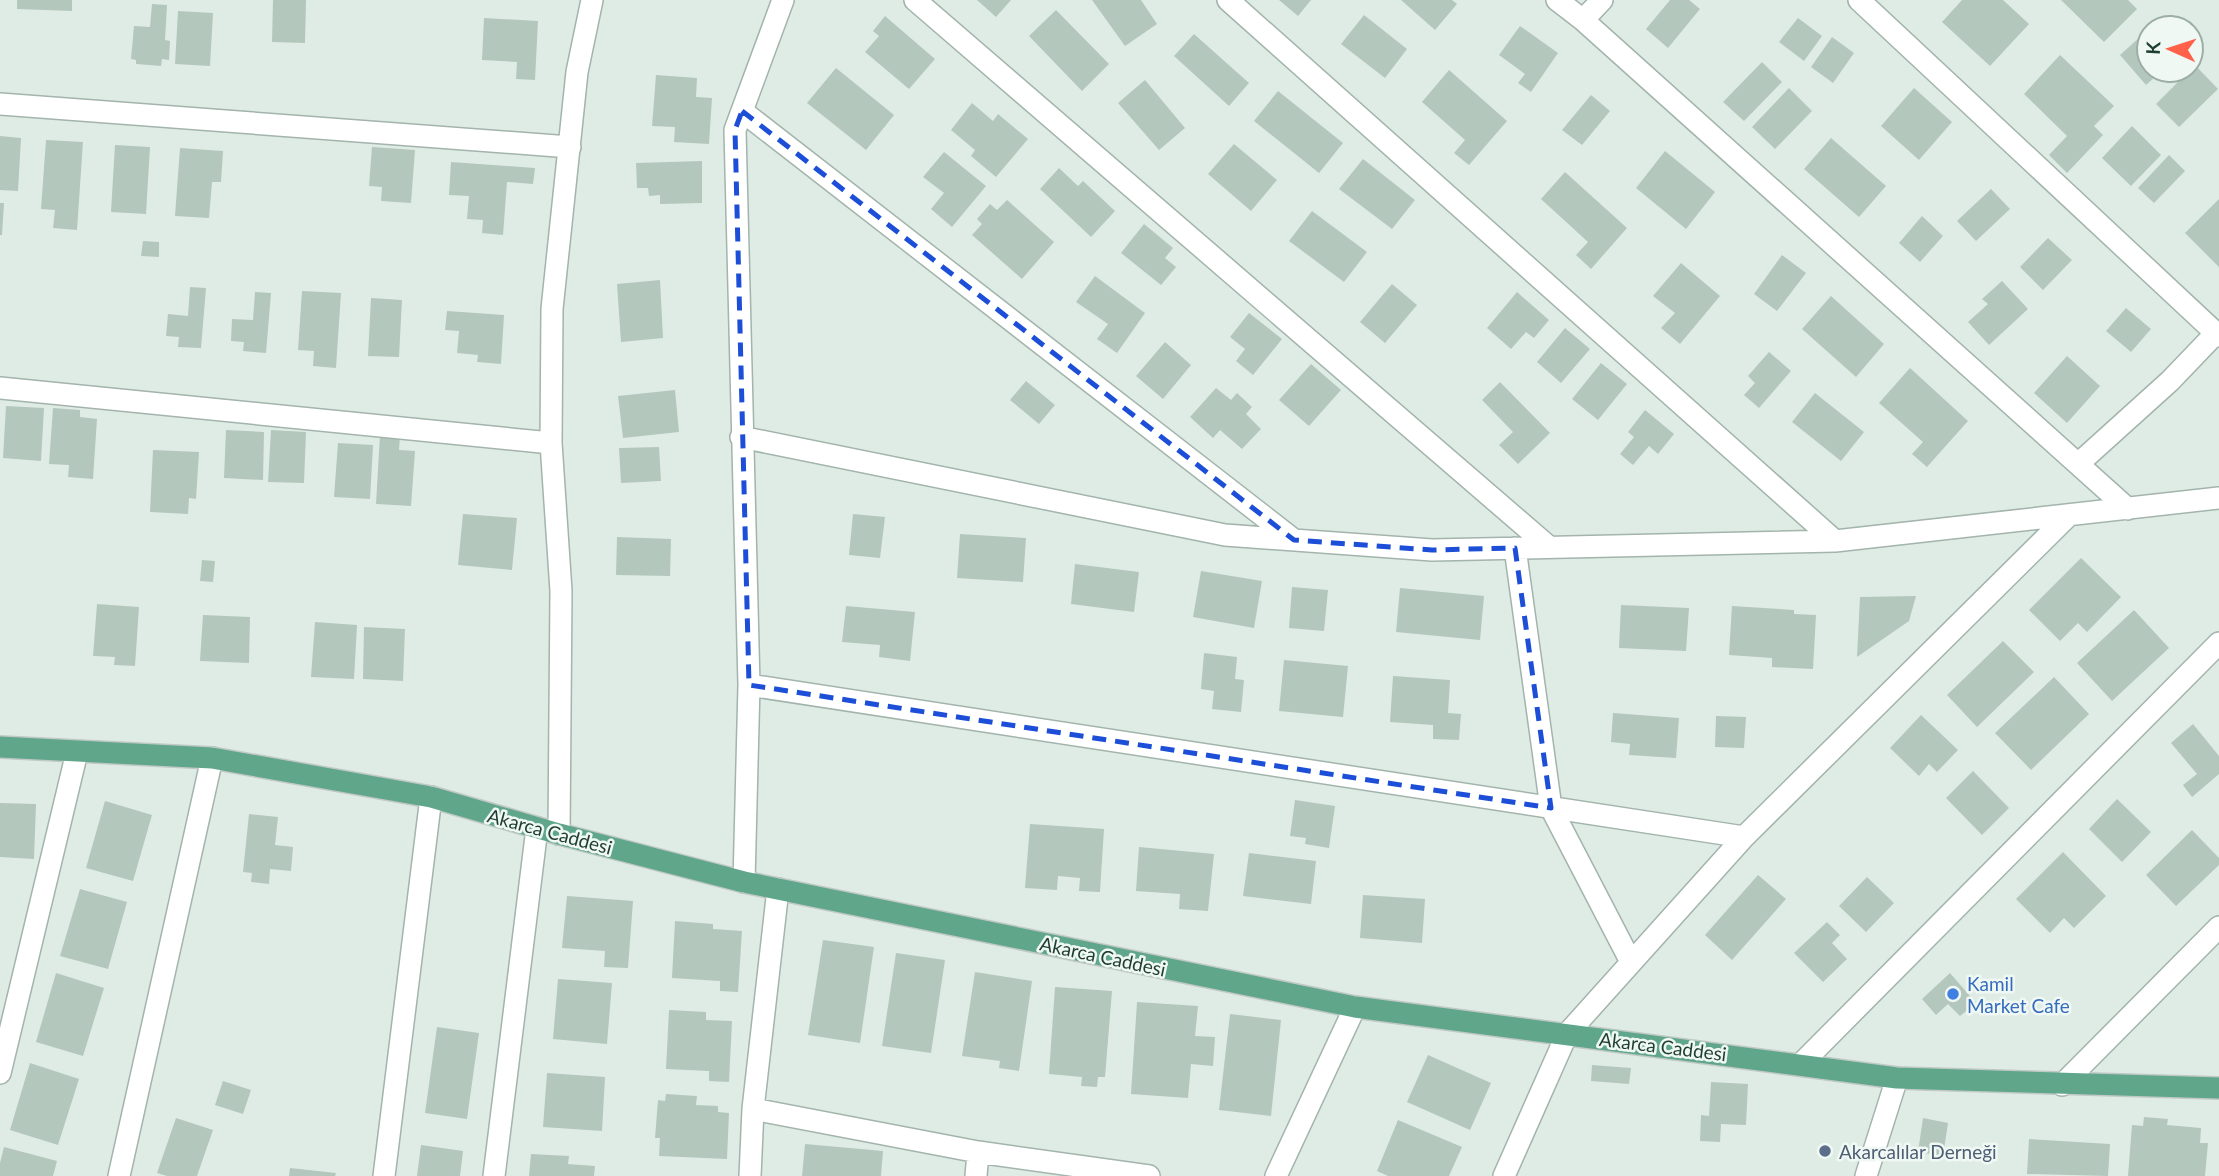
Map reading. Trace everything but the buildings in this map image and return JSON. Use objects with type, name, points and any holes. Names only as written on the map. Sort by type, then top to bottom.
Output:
[{"type":"main road","name":"Akarca Caddesi","points":[[0,747],[212,758],[431,797],[559,834],[744,882],[1355,1007],[1897,1078],[2219,1088]]},
{"type":"street","points":[[559,834],[561,591],[551,443],[552,309],[577,72],[592,0]]},
{"type":"street","points":[[744,882],[749,685],[735,130],[783,0]]},
{"type":"street","points":[[915,0],[1549,547]]},
{"type":"street","points":[[1228,0],[1835,541]]},
{"type":"street","points":[[1557,0],[1583,20],[2128,509]]},
{"type":"street","points":[[1583,20],[1602,0]]},
{"type":"street","points":[[1859,0],[2218,335],[2078,464]]},
{"type":"street","points":[[0,104],[570,148]]},
{"type":"street","points":[[742,111],[1294,540]]},
{"type":"street","points":[[0,388],[551,443]]},
{"type":"street","points":[[741,437],[1225,535],[1432,550],[1835,541],[2219,498]]},
{"type":"street","points":[[1504,1176],[1567,1034],[1744,837],[2068,516]]},
{"type":"street","points":[[1515,548],[1551,808],[1631,962]]},
{"type":"street","points":[[1801,1064],[2219,643]]},
{"type":"street","points":[[749,685],[1744,837]]},
{"type":"street","points":[[0,1073],[77,752]]},
{"type":"street","points":[[119,1176],[212,758]]},
{"type":"street","points":[[384,1176],[431,797]]},
{"type":"street","points":[[494,1176],[537,828]]},
{"type":"street","points":[[750,1176],[753,1109],[778,889]]},
{"type":"street","points":[[2062,1085],[2219,926]]},
{"type":"street","points":[[1276,1176],[1355,1007]]},
{"type":"street","points":[[1866,1176],[1897,1078]]},
{"type":"street","points":[[753,1109],[978,1152],[1149,1176]]},
{"type":"street","points":[[976,1176],[978,1152]]},
{"type":"highlighted area","points":[[742,111],[1294,540],[1432,550],[1515,548],[1551,808],[749,685],[735,130]]},
{"type":"place","name":"Kamil Market Cafe","points":[[1953,994]]},
{"type":"place","name":"Akarcalılar Derneği","points":[[1825,1151]]}]
